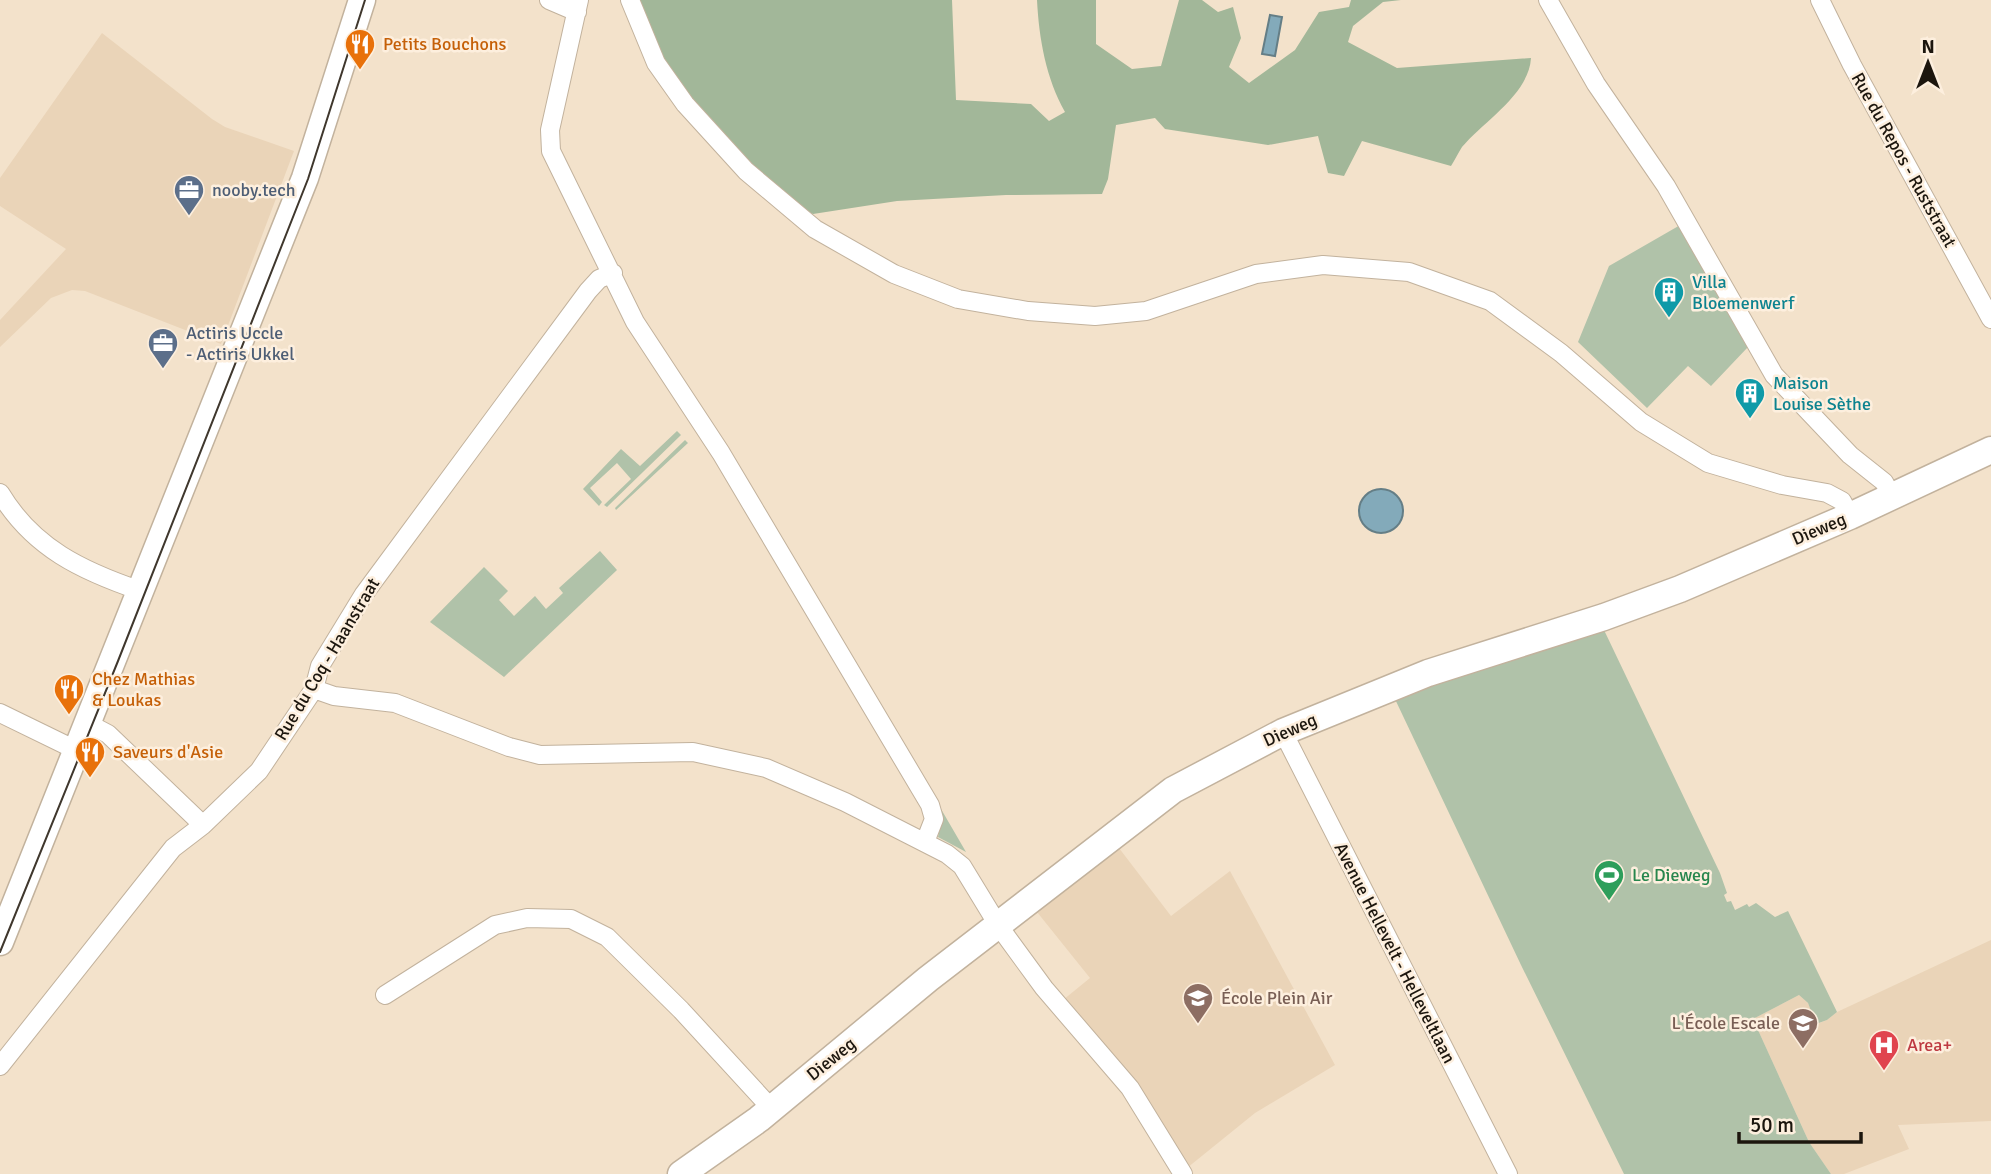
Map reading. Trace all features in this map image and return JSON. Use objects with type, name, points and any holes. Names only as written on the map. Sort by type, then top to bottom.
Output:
[{"type":"street","points":[[0,942],[305,178],[362,0]]},
{"type":"street","points":[[549,0],[578,6],[550,130],[551,151],[635,322],[721,453],[930,805],[934,819],[925,842]]},
{"type":"street","points":[[629,0],[656,63],[685,104],[746,170],[815,229],[894,274],[958,299],[1028,312],[1094,316],[1146,311],[1256,274],[1324,265],[1409,272],[1490,301],[1561,353],[1641,422],[1708,463],[1782,485],[1827,493],[1843,501],[1850,516]]},
{"type":"street","points":[[1548,0],[1596,84],[1666,186],[1774,374],[1850,455],[1884,482],[1892,497]]},
{"type":"street","name":"Rue du Repos - Ruststraat","points":[[1820,0],[1852,65],[1991,319]]},
{"type":"street","name":"Rue du Coq - Haanstraat","points":[[0,1066],[173,848],[203,825],[259,771],[313,689],[320,666],[364,594],[588,291],[599,279],[613,273]]},
{"type":"street","name":"Dieweg","points":[[681,1174],[771,1108],[998,925],[1172,790],[1283,732],[1428,673],[1604,617],[1680,589],[1850,516],[1991,450]]},
{"type":"street","points":[[0,493],[10,511],[51,551],[79,567],[141,592]]},
{"type":"street","points":[[313,689],[334,696],[395,703],[509,747],[540,755],[693,752],[766,768],[802,782],[947,854],[962,866],[998,925],[1044,988],[1130,1088],[1183,1174]]},
{"type":"street","points":[[0,713],[78,751]]},
{"type":"street","points":[[89,724],[108,734],[203,825]]},
{"type":"street","name":"Avenue Hellevelt - Helleveltlaan","points":[[1283,732],[1508,1174]]},
{"type":"street","points":[[385,995],[495,925],[527,918],[571,919],[607,937],[681,1010],[771,1108]]},
{"type":"shaded area","points":[[102,33],[225,127],[294,151],[221,344],[85,291],[72,290],[51,298],[0,347],[0,320],[66,249],[0,206],[0,178]]},
{"type":"shaded area","name":"École Plein Air","points":[[1119,848],[1171,916],[1230,871],[1335,1065],[1255,1113],[1187,1168],[1063,1000],[1090,978],[1037,912]]},
{"type":"shaded area","name":"Area+","points":[[1991,940],[1991,1121],[1898,1125],[1909,1149],[1844,1174],[1831,1174],[1809,1142],[1753,1019],[1799,995],[1808,1003],[1817,1024],[1837,1012]]},
{"type":"green space","points":[[637,0],[952,0],[956,100],[1031,104],[1049,121],[1065,112],[1053,86],[1045,58],[1037,0],[1096,0],[1096,44],[1132,69],[1161,66],[1179,0],[1202,0],[1218,12],[1233,7],[1241,38],[1229,67],[1249,83],[1295,50],[1319,12],[1349,7],[1351,0],[1401,0],[1383,2],[1353,26],[1348,42],[1397,68],[1531,58],[1528,71],[1514,95],[1462,147],[1451,166],[1362,141],[1344,176],[1328,173],[1318,136],[1268,145],[1165,129],[1155,118],[1116,125],[1108,179],[1102,194],[1006,195],[897,201],[813,214],[791,202],[731,146],[688,94],[660,54]]},
{"type":"green space","points":[[1682,224],[1748,347],[1711,386],[1688,366],[1647,408],[1578,342],[1609,266]]},
{"type":"green space","points":[[677,431],[681,435],[607,507],[604,505],[631,479],[617,463],[590,488],[602,502],[599,506],[583,489],[621,449],[640,466]]},
{"type":"green space","points":[[685,440],[688,443],[616,510],[615,508]]},
{"type":"green space","points":[[600,551],[617,570],[504,677],[430,622],[484,567],[508,591],[499,600],[514,616],[535,596],[546,609],[563,593],[559,588]]},
{"type":"green space","name":"Le Dieweg","points":[[1604,630],[1720,873],[1727,893],[1724,895],[1727,902],[1731,901],[1735,910],[1756,903],[1775,917],[1788,911],[1837,1012],[1816,1024],[1808,1003],[1799,995],[1753,1019],[1809,1142],[1831,1174],[1624,1174],[1394,697]]},
{"type":"green space","points":[[941,809],[966,852],[938,837]]},
{"type":"water","points":[[1270,15],[1282,17],[1275,56],[1262,54]]},
{"type":"water","points":[[1381,489],[1396,496],[1403,511],[1396,526],[1381,533],[1366,526],[1359,511],[1366,496]]},
{"type":"tram line","points":[[0,952],[308,179],[365,0]]},
{"type":"place","name":"Petits Bouchons","points":[[360,71]]},
{"type":"place","name":"nooby.tech","points":[[189,217]]},
{"type":"place","name":"Villa Bloemenwerf","points":[[1669,319]]},
{"type":"place","name":"Actiris Uccle - Actiris Ukkel","points":[[163,370]]},
{"type":"place","name":"Maison Louise Sèthe","points":[[1750,420]]},
{"type":"place","name":"Chez Mathias & Loukas","points":[[69,716]]},
{"type":"place","name":"Saveurs d'Asie","points":[[90,779]]},
{"type":"place","name":"Le Dieweg","points":[[1609,902]]},
{"type":"place","name":"École Plein Air","points":[[1198,1025]]},
{"type":"place","name":"L'École Escale","points":[[1803,1050]]},
{"type":"place","name":"Area+","points":[[1884,1072]]}]
